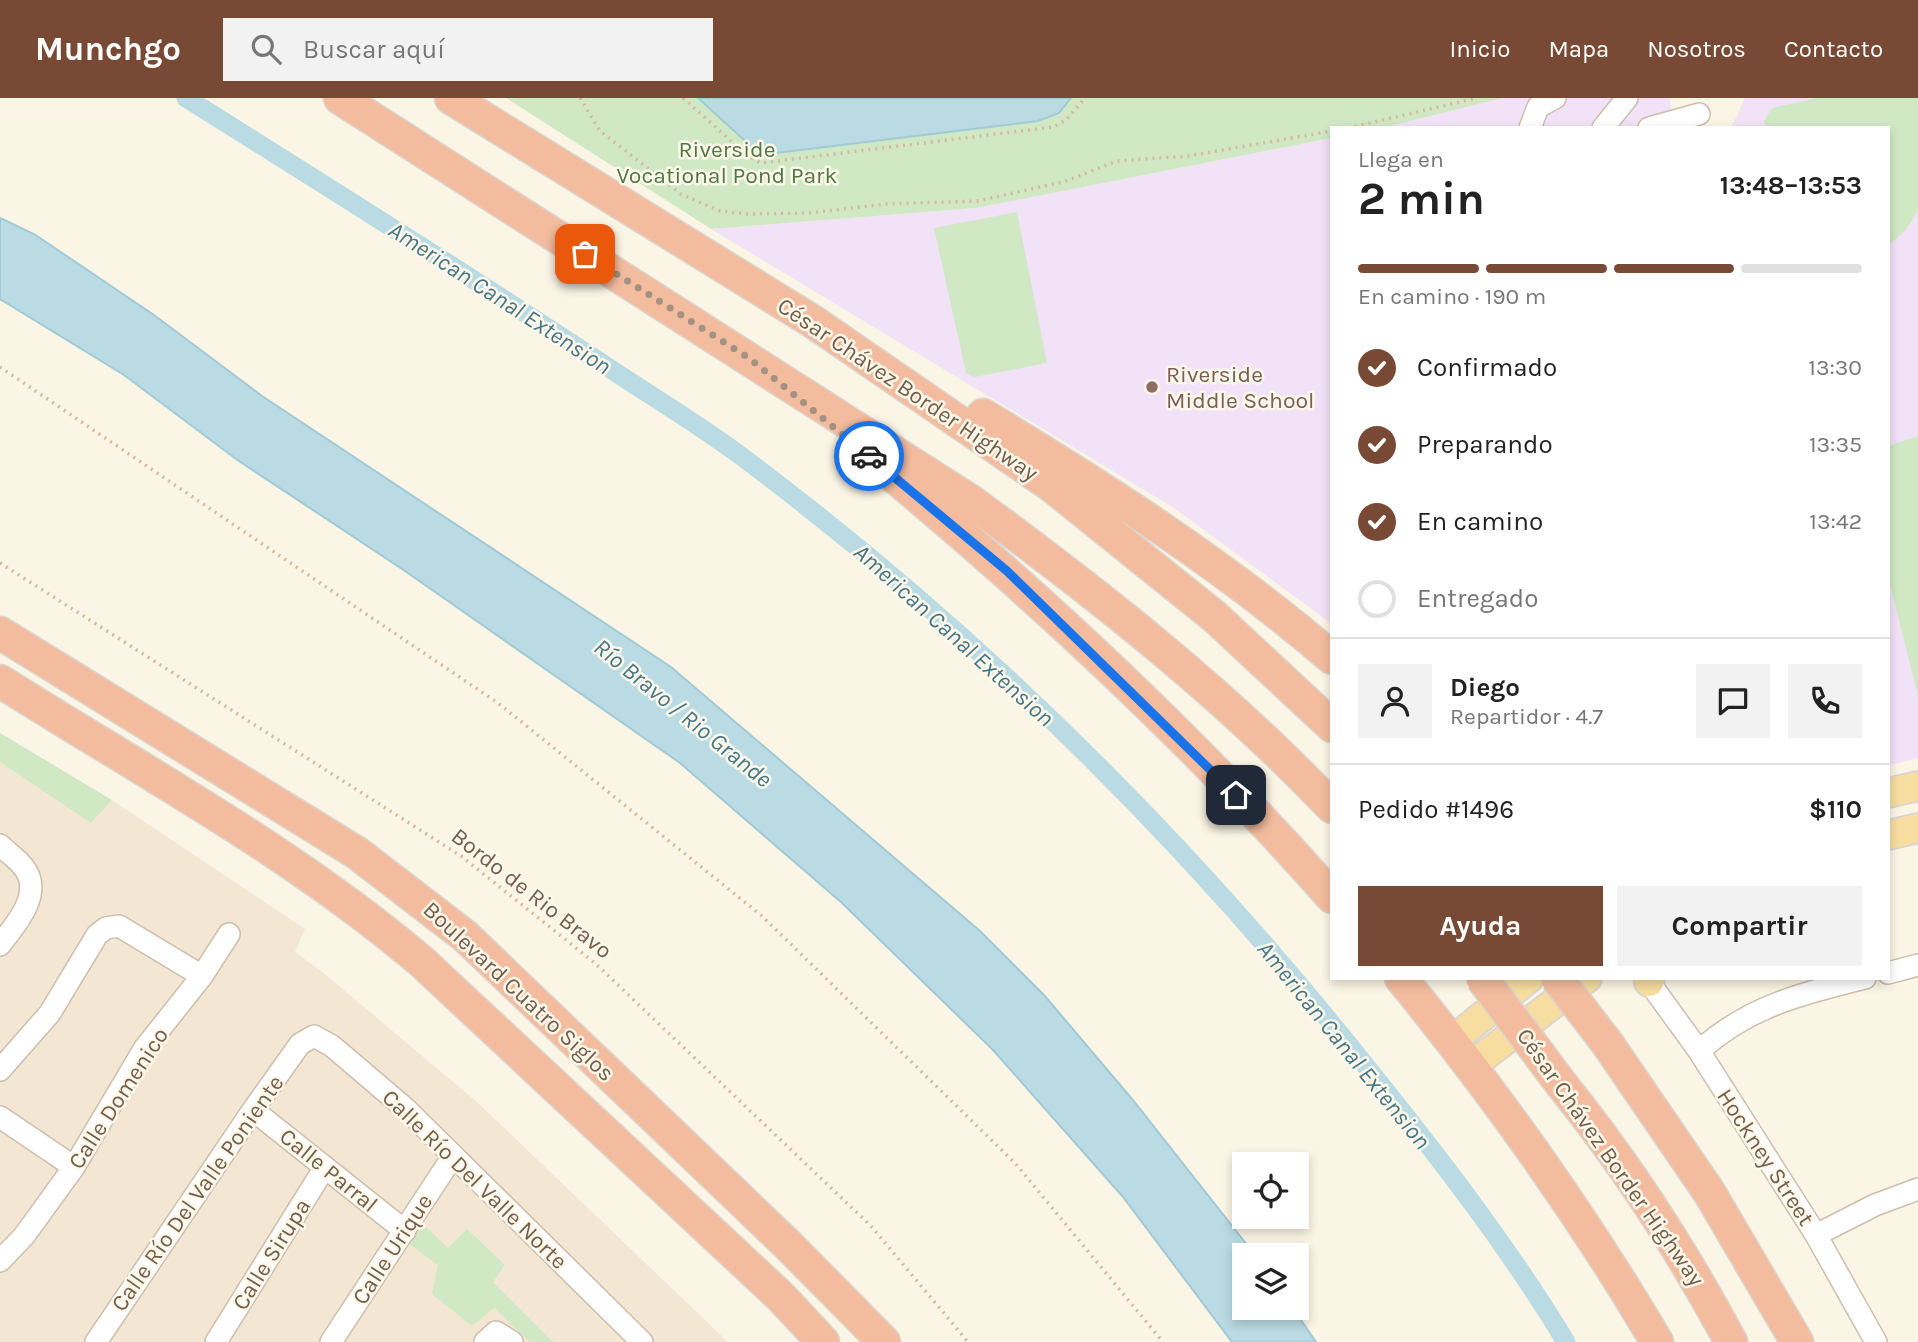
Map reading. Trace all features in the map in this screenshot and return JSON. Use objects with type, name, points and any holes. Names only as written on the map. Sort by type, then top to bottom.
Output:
[{"type":"highway","points":[[340,98],[972,502],[1059,566],[1175,659],[1330,805]]},
{"type":"highway","name":"César Chávez Border Highway","points":[[451,98],[811,321],[1052,486],[1215,617],[1330,724]]},
{"type":"highway","points":[[811,321],[909,369],[1082,475],[1228,574],[1330,656]]},
{"type":"highway","points":[[749,358],[1007,571],[1185,742],[1330,895]]},
{"type":"highway","name":"Boulevard Cuatro Siglos","points":[[0,633],[357,853],[418,898],[465,936],[789,1246],[884,1342]]},
{"type":"highway","name":"Boulevard Cuatro Siglos","points":[[0,681],[311,877],[368,916],[422,962],[781,1297],[823,1342]]},
{"type":"highway","points":[[1403,980],[1471,1066],[1582,1226],[1657,1342]]},
{"type":"highway","name":"César Chávez Border Highway","points":[[1483,980],[1562,1085],[1674,1244],[1731,1342]]},
{"type":"highway","points":[[1559,980],[1607,1043],[1709,1192],[1797,1342]]},
{"type":"main road","points":[[1890,793],[1918,786]]},
{"type":"main road","points":[[1890,835],[1918,828]]},
{"type":"main road","points":[[1451,1042],[1527,980]]},
{"type":"main road","points":[[1471,1066],[1584,980]]},
{"type":"street","points":[[1531,126],[1538,107],[1555,98]]},
{"type":"street","points":[[1605,126],[1628,98]]},
{"type":"street","points":[[1656,126],[1699,113]]},
{"type":"street","points":[[0,845],[26,870],[31,894],[23,913],[0,945]]},
{"type":"street","points":[[0,1070],[50,1013],[97,935],[106,928],[124,928],[202,976]]},
{"type":"street","name":"Calle Domenico","points":[[1,1270],[75,1167],[144,1049],[202,976],[229,934]]},
{"type":"street","points":[[1890,972],[1918,965]]},
{"type":"street","name":"Hockney Street","points":[[1648,980],[1699,1051],[1816,1235],[1876,1342]]},
{"type":"street","points":[[1699,1051],[1752,1012],[1858,980]]},
{"type":"street","name":"Calle Río Del Valle Norte","points":[[300,1044],[314,1036],[332,1046],[406,1109],[642,1342]]},
{"type":"street","name":"Calle Río Del Valle Poniente","points":[[96,1342],[300,1044]]},
{"type":"street","name":"Calle Parral","points":[[253,1110],[405,1231]]},
{"type":"street","points":[[0,1117],[75,1167]]},
{"type":"street","name":"Calle Urique","points":[[331,1342],[453,1156]]},
{"type":"street","name":"Calle Sirupa","points":[[216,1342],[325,1167]]},
{"type":"street","points":[[1816,1235],[1875,1205],[1918,1189]]},
{"type":"street","points":[[485,1342],[496,1332],[512,1342]]},
{"type":"path","points":[[580,98],[600,131],[681,194],[720,211],[748,214],[807,213],[886,204],[977,201],[1063,182],[1117,161],[1188,156],[1330,131]]},
{"type":"path","points":[[683,98],[748,156],[761,163],[1053,128],[1066,120],[1085,98]]},
{"type":"path","points":[[1357,126],[1477,98]]},
{"type":"path","points":[[0,367],[498,703],[762,916],[1015,1163],[1163,1342]]},
{"type":"path","name":"Bordo de Rio Bravo","points":[[0,563],[461,856],[565,939],[606,974],[871,1226],[968,1342]]},
{"type":"shaded area","points":[[1503,98],[1669,98],[1676,126],[1390,126]]},
{"type":"shaded area","points":[[1745,98],[1918,98],[1918,758],[1891,765],[1890,761],[1890,126],[1732,126]]},
{"type":"shaded area","name":"Riverside Middle School","points":[[1330,138],[1330,623],[1174,508],[711,229],[976,208]]},
{"type":"shaded area","points":[[0,762],[90,822],[112,800],[305,929],[295,952],[476,1101],[728,1342],[0,1342]]},
{"type":"green space","name":"Riverside Vocational Pond Park","points":[[506,98],[1503,98],[1390,126],[1330,126],[1330,138],[976,208],[711,229]]},
{"type":"green space","points":[[1816,98],[1918,98],[1918,211],[1906,230],[1890,244],[1890,126],[1765,126],[1764,121],[1772,108]]},
{"type":"green space","points":[[1017,212],[1047,363],[975,377],[966,373],[934,228]]},
{"type":"green space","points":[[1918,436],[1918,696],[1890,585],[1890,445]]},
{"type":"green space","points":[[0,733],[112,800],[91,823],[0,762]]},
{"type":"green space","points":[[419,1220],[448,1248],[467,1229],[505,1265],[493,1282],[553,1342],[530,1342],[494,1308],[472,1326],[432,1294],[438,1265],[405,1241]]},
{"type":"water","points":[[698,98],[1071,98],[1059,113],[1038,121],[776,153],[754,149]]},
{"type":"water","name":"Río Bravo / Rio Grande","points":[[0,218],[34,234],[154,315],[262,396],[671,667],[980,931],[1044,995],[1132,1099],[1246,1243],[1232,1243],[1232,1320],[1301,1320],[1316,1342],[1232,1342],[1123,1197],[993,1050],[842,903],[680,763],[405,571],[236,459],[124,375],[0,299]]},
{"type":"waterway","name":"American Canal Extension","points":[[186,98],[497,295],[731,449],[836,529],[1001,673],[1157,826],[1304,990],[1399,1107],[1474,1206],[1522,1273],[1566,1342]]},
{"type":"way so far","points":[[585,254],[749,358],[869,456]]},
{"type":"place","name":"Riverside Middle School","points":[[1152,387]]},
{"type":"route","points":[[869,456],[1007,571],[1086,645],[1236,795]]}]
